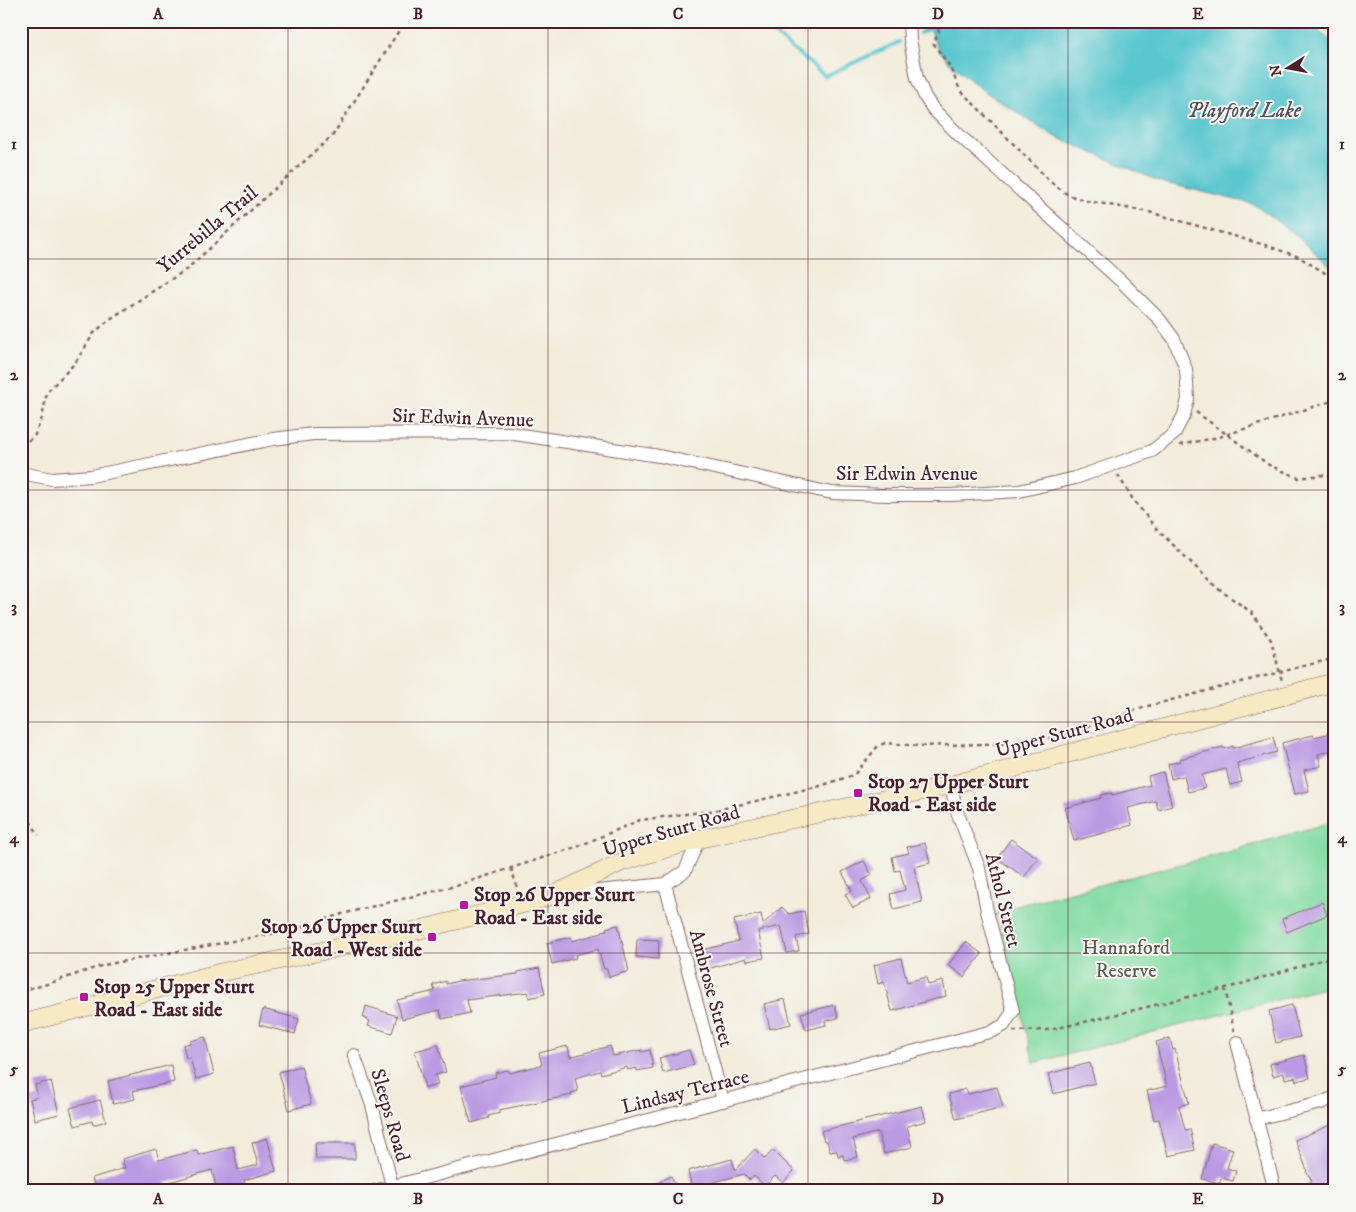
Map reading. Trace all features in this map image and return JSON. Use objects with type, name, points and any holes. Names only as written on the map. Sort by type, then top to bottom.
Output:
[{"type":"main road","name":"Upper Sturt Road","points":[[21,1024],[223,972],[398,935],[522,904],[551,896],[622,862],[699,839],[951,784],[1330,685]]},
{"type":"street","name":"Sir Edwin Avenue","points":[[21,474],[52,479],[90,476],[273,439],[313,434],[508,433],[659,456],[832,492],[887,496],[951,495],[1019,490],[1075,478],[1152,451],[1174,434],[1184,415],[1187,402],[1186,369],[1174,339],[1160,320],[959,135],[933,108],[925,97],[917,78],[910,40],[909,21]]},
{"type":"street","name":"Athol Street","points":[[951,784],[956,810],[980,868],[987,910],[1013,1011],[1004,1025]]},
{"type":"street","points":[[551,896],[665,884],[685,871],[699,839]]},
{"type":"street","name":"Ambrose Street","points":[[665,884],[723,1101]]},
{"type":"street","name":"Lindsay Terrace","points":[[374,1191],[993,1031],[1004,1025]]},
{"type":"street","points":[[1237,1042],[1275,1191]]},
{"type":"street","name":"Sleeps Road","points":[[354,1056],[372,1105],[392,1186]]},
{"type":"street","points":[[1256,1120],[1321,1103],[1335,1097]]},
{"type":"path","name":"Yurrebilla Trail","points":[[22,444],[34,437],[42,418],[46,392],[75,363],[94,334],[110,318],[186,269],[333,135],[405,21]]},
{"type":"path","points":[[937,21],[939,33],[933,43],[949,65],[960,90],[1052,183],[1068,194],[1087,201],[1150,212],[1265,245],[1298,257],[1335,279]]},
{"type":"path","points":[[1152,451],[1226,434],[1335,400]]},
{"type":"path","points":[[1187,402],[1201,417],[1269,465],[1300,478],[1322,475],[1335,477]]},
{"type":"path","points":[[1112,466],[1132,498],[1154,526],[1217,588],[1251,612],[1271,640],[1286,695]]},
{"type":"path","points":[[21,990],[40,986],[104,965],[292,930],[342,914],[459,885],[578,846],[640,820],[717,810],[820,786],[854,774],[878,746],[885,743],[920,746],[1017,743],[1056,737],[1148,706],[1335,658]]},
{"type":"path","points":[[21,825],[31,824],[39,835]]},
{"type":"path","points":[[511,868],[522,904]]},
{"type":"path","points":[[1004,1025],[1011,1031],[1049,1030],[1225,988],[1335,956]]},
{"type":"path","points":[[1225,988],[1237,1042]]},
{"type":"green space","name":"Hannaford Reserve","points":[[1335,821],[1335,983],[1324,988],[1034,1063],[997,911],[1228,852]]},
{"type":"water","name":"Playford Lake","points":[[940,21],[1306,21],[1335,44],[1335,271],[1295,234],[1253,204],[1161,182],[1054,136],[984,91],[953,66],[938,49],[930,28]]},
{"type":"building","points":[[1335,732],[1335,750],[1318,754],[1321,766],[1304,770],[1309,791],[1295,794],[1282,743],[1313,735],[1314,737]]},
{"type":"building","points":[[1273,737],[1277,752],[1237,763],[1242,782],[1230,785],[1226,769],[1202,775],[1205,788],[1188,792],[1184,776],[1171,779],[1168,764],[1180,761],[1180,759],[1223,747],[1224,749],[1233,746],[1233,748]]},
{"type":"building","points":[[1163,772],[1172,806],[1158,810],[1156,801],[1128,808],[1132,825],[1074,841],[1065,808],[1101,798],[1101,795],[1112,793],[1112,795],[1150,785],[1148,776]]},
{"type":"building","points":[[1011,839],[1038,858],[1024,877],[997,858]]},
{"type":"building","points":[[925,843],[930,863],[914,867],[922,902],[894,909],[890,894],[905,890],[900,870],[895,871],[892,857],[909,853],[907,847]]},
{"type":"building","points":[[864,861],[872,875],[862,881],[871,899],[853,908],[845,894],[852,891],[842,872]]},
{"type":"building","points":[[1322,902],[1327,915],[1287,932],[1282,919]]},
{"type":"building","points":[[782,907],[789,914],[804,911],[809,934],[796,937],[799,951],[787,953],[781,926],[758,931],[764,958],[747,961],[746,958],[707,969],[702,950],[739,941],[734,920],[761,914],[763,924]]},
{"type":"building","points":[[618,925],[629,971],[609,977],[607,969],[604,969],[598,949],[575,955],[576,958],[552,964],[547,943],[571,937],[572,941],[602,933],[602,931],[607,930],[606,928]]},
{"type":"building","points":[[637,939],[659,940],[658,959],[636,957]]},
{"type":"building","points":[[966,942],[982,954],[964,977],[948,965]]},
{"type":"building","points":[[901,958],[907,982],[926,977],[928,985],[943,981],[946,996],[892,1011],[884,982],[878,984],[874,965]]},
{"type":"building","points":[[539,968],[545,994],[529,998],[528,992],[467,1000],[470,1013],[442,1019],[440,1010],[402,1019],[397,1000],[435,991],[433,985],[446,981],[446,984],[518,974],[518,972]]},
{"type":"building","points":[[785,999],[791,1024],[770,1029],[764,1004]]},
{"type":"building","points":[[835,1005],[838,1018],[825,1021],[826,1025],[806,1030],[801,1013]]},
{"type":"building","points":[[1292,1005],[1300,1037],[1276,1043],[1269,1011]]},
{"type":"building","points":[[366,1006],[397,1016],[392,1033],[368,1026],[370,1021],[363,1018]]},
{"type":"building","points":[[263,1009],[299,1019],[295,1034],[259,1025]]},
{"type":"building","points":[[205,1037],[214,1074],[196,1079],[190,1058],[186,1058],[183,1045]]},
{"type":"building","points":[[1170,1038],[1173,1050],[1175,1049],[1189,1103],[1179,1106],[1185,1130],[1190,1129],[1195,1150],[1168,1156],[1159,1119],[1154,1120],[1147,1091],[1167,1086],[1156,1042]]},
{"type":"building","points":[[438,1045],[446,1072],[435,1075],[438,1085],[425,1088],[415,1051]]},
{"type":"building","points":[[568,1046],[570,1057],[610,1046],[613,1056],[650,1050],[653,1068],[637,1071],[637,1068],[628,1070],[627,1067],[601,1074],[600,1071],[575,1078],[578,1091],[571,1093],[572,1095],[499,1110],[500,1113],[471,1123],[461,1086],[496,1077],[495,1073],[508,1070],[509,1073],[542,1065],[539,1053]]},
{"type":"building","points":[[689,1050],[694,1065],[663,1073],[659,1058]]},
{"type":"building","points":[[1304,1055],[1310,1078],[1296,1081],[1295,1077],[1285,1079],[1284,1073],[1273,1076],[1270,1064]]},
{"type":"building","points":[[1090,1063],[1095,1083],[1053,1094],[1048,1074]]},
{"type":"building","points":[[171,1065],[174,1082],[133,1091],[135,1099],[113,1104],[108,1081]]},
{"type":"building","points":[[301,1066],[311,1104],[289,1110],[279,1072]]},
{"type":"building","points":[[51,1081],[59,1114],[35,1120],[30,1099],[38,1097],[35,1085]]},
{"type":"building","points":[[997,1087],[1003,1107],[956,1119],[949,1094],[966,1089],[968,1094]]},
{"type":"building","points":[[100,1100],[106,1121],[93,1125],[92,1121],[75,1126],[70,1108]]},
{"type":"building","points":[[922,1106],[926,1121],[907,1126],[912,1147],[884,1154],[878,1132],[853,1139],[858,1157],[844,1160],[843,1155],[838,1156],[837,1151],[830,1152],[827,1141],[824,1141],[821,1131]]},
{"type":"building","points":[[1335,1123],[1335,1186],[1327,1191],[1312,1191],[1307,1184],[1312,1181],[1306,1171],[1295,1140]]},
{"type":"building","points":[[267,1138],[276,1171],[244,1180],[246,1185],[221,1191],[217,1191],[212,1170],[166,1183],[167,1186],[150,1191],[96,1191],[92,1178],[125,1168],[122,1159],[156,1149],[159,1160],[197,1150],[198,1155],[233,1146],[238,1170],[258,1165],[252,1143]]},
{"type":"building","points":[[315,1143],[355,1143],[355,1159],[316,1159]]},
{"type":"building","points":[[1212,1143],[1233,1149],[1227,1168],[1236,1171],[1233,1181],[1221,1178],[1220,1183],[1202,1179]]},
{"type":"building","points":[[755,1149],[765,1159],[773,1150],[794,1171],[783,1183],[775,1176],[765,1186],[754,1176],[750,1180],[744,1174],[692,1188],[688,1171],[732,1159],[735,1170]]},
{"type":"building","points":[[671,1176],[678,1191],[642,1191]]},
{"type":"waterway","points":[[743,21],[767,28],[825,76],[899,42]]},
{"type":"waterway","points":[[920,33],[930,28],[935,28]]},
{"type":"place","name":"Stop 27 Upper Sturt Road - East side","points":[[858,793]]},
{"type":"place","name":"Stop 26 Upper Sturt Road - East side","points":[[464,905]]},
{"type":"place","name":"Stop 26 Upper Sturt Road - West side","points":[[432,937]]},
{"type":"place","name":"Stop 25 Upper Sturt Road - East side","points":[[84,997]]}]
